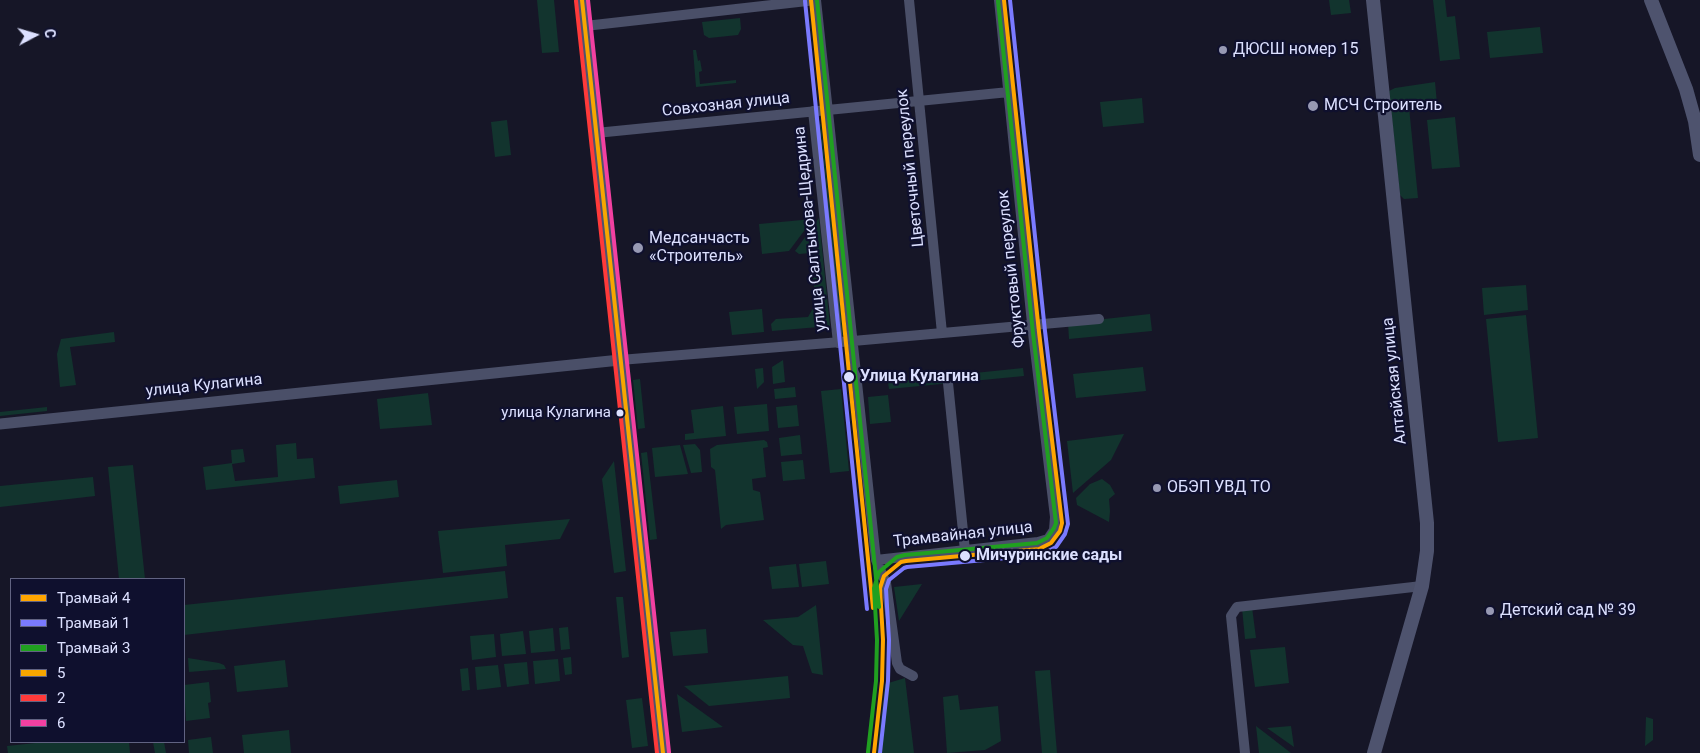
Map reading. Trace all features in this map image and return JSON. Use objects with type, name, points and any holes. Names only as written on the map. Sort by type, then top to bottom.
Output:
[{"type":"main road","points":[[582,0],[663,753]]},
{"type":"main road","name":"Алтайская улица","points":[[1373,0],[1426,514],[1427,551],[1422,586],[1374,753]]},
{"type":"main road","points":[[1651,0],[1686,89],[1695,121],[1700,155]]},
{"type":"street","points":[[585,26],[816,0]]},
{"type":"street","name":"улица Салтыкова-Щедрина","points":[[816,0],[876,560],[886,583],[897,663],[900,669],[913,676]]},
{"type":"street","name":"Цветочный переулок","points":[[909,0],[942,332]]},
{"type":"street","name":"Фруктовый переулок","points":[[999,0],[1055,517],[1052,534]]},
{"type":"street","name":"Совхозная улица","points":[[596,133],[1008,92]]},
{"type":"street","name":"улица Салтыкова-Щедрина","points":[[813,112],[838,343]]},
{"type":"street","name":"улица Кулагина","points":[[0,424],[620,360],[853,342],[942,332],[1100,319]]},
{"type":"street","points":[[948,383],[964,551]]},
{"type":"street","name":"Трамвайная улица","points":[[876,560],[1038,542],[1048,539],[1052,534]]},
{"type":"street","points":[[1245,753],[1231,616],[1237,607],[1422,586]]},
{"type":"green space","points":[[537,0],[554,0],[559,52],[542,53]]},
{"type":"green space","points":[[1329,0],[1349,0],[1351,13],[1331,15]]},
{"type":"green space","points":[[1433,0],[1445,0],[1447,17],[1455,16],[1460,59],[1440,61]]},
{"type":"green space","points":[[740,18],[741,29],[738,35],[709,38],[704,35],[702,22]]},
{"type":"green space","points":[[1540,27],[1543,53],[1490,58],[1487,32]]},
{"type":"green space","points":[[693,50],[696,50],[698,61],[700,60],[702,71],[699,72],[700,84],[736,80],[736,83],[696,87]]},
{"type":"green space","points":[[1435,82],[1437,104],[1409,107],[1418,198],[1404,199],[1400,195],[1389,91],[1395,88]]},
{"type":"green space","points":[[1142,98],[1144,123],[1103,127],[1100,102]]},
{"type":"green space","points":[[1455,117],[1460,167],[1432,169],[1427,120]]},
{"type":"green space","points":[[507,120],[511,155],[495,157],[491,122]]},
{"type":"green space","points":[[821,124],[844,335],[839,336],[817,125]]},
{"type":"green space","points":[[819,218],[830,326],[772,331],[771,324],[776,319],[808,317],[816,303],[810,253],[799,254],[795,251]]},
{"type":"green space","points":[[813,219],[789,251],[762,254],[759,224]]},
{"type":"green space","points":[[1526,285],[1528,310],[1484,315],[1482,288]]},
{"type":"green space","points":[[762,309],[764,332],[732,335],[729,312]]},
{"type":"green space","points":[[1150,314],[1152,331],[1069,339],[1068,323]]},
{"type":"green space","points":[[1526,315],[1538,438],[1498,442],[1486,319]]},
{"type":"green space","points":[[114,332],[115,342],[70,347],[76,385],[60,387],[57,354],[61,339]]},
{"type":"green space","points":[[783,360],[785,382],[773,384],[772,367]]},
{"type":"green space","points":[[1143,367],[1146,391],[1076,398],[1073,374]]},
{"type":"green space","points":[[763,368],[764,382],[757,389],[755,369]]},
{"type":"green space","points":[[1023,368],[1024,376],[889,389],[888,382]]},
{"type":"green space","points":[[640,379],[645,428],[638,429],[633,380]]},
{"type":"green space","points":[[795,387],[796,397],[775,399],[774,389]]},
{"type":"green space","points":[[841,389],[849,471],[830,473],[821,391]]},
{"type":"green space","points":[[428,393],[432,425],[380,429],[377,399]]},
{"type":"green space","points":[[888,395],[891,422],[870,424],[868,397]]},
{"type":"green space","points":[[767,404],[769,431],[737,434],[734,407]]},
{"type":"green space","points":[[797,405],[799,426],[778,428],[776,407]]},
{"type":"green space","points":[[723,406],[726,436],[685,440],[685,434],[694,433],[691,410]]},
{"type":"green space","points":[[47,407],[47,411],[0,416],[0,412]]},
{"type":"green space","points":[[1124,434],[1111,460],[1073,493],[1067,441]]},
{"type":"green space","points":[[800,435],[802,454],[781,456],[779,438]]},
{"type":"green space","points":[[764,440],[767,442],[768,447],[763,448],[766,477],[752,479],[753,490],[760,492],[764,520],[726,525],[721,529],[715,470],[711,467],[710,449],[717,445]]},
{"type":"green space","points":[[296,443],[297,459],[313,458],[315,478],[206,490],[203,467],[232,463],[231,450],[243,449],[245,462],[232,464],[235,481],[278,477],[276,445]]},
{"type":"green space","points":[[695,444],[700,450],[702,472],[691,473],[683,445]]},
{"type":"green space","points":[[680,445],[688,474],[655,477],[652,448]]},
{"type":"green space","points":[[647,452],[657,539],[650,540],[641,453]]},
{"type":"green space","points":[[803,460],[805,479],[783,481],[781,462]]},
{"type":"green space","points":[[614,461],[626,571],[614,573],[602,479]]},
{"type":"green space","points":[[133,465],[145,578],[119,578],[108,467]]},
{"type":"green space","points":[[93,477],[95,496],[0,507],[0,486]]},
{"type":"green space","points":[[1102,479],[1110,485],[1115,494],[1109,499],[1109,522],[1077,505],[1076,498],[1090,484]]},
{"type":"green space","points":[[397,480],[399,497],[340,504],[338,486]]},
{"type":"green space","points":[[570,519],[560,539],[505,545],[507,566],[443,573],[438,531]]},
{"type":"green space","points":[[826,561],[829,584],[802,587],[799,564]]},
{"type":"green space","points":[[796,564],[799,587],[772,589],[769,567]]},
{"type":"green space","points":[[505,571],[508,598],[185,635],[185,605]]},
{"type":"green space","points":[[922,584],[899,621],[894,587]]},
{"type":"green space","points":[[616,597],[623,597],[629,657],[622,658]]},
{"type":"green space","points":[[816,605],[823,675],[812,673],[803,646],[793,645],[763,620],[798,617]]},
{"type":"green space","points":[[1252,607],[1256,638],[1245,639],[1242,608]]},
{"type":"green space","points":[[568,627],[570,649],[561,650],[559,628]]},
{"type":"green space","points":[[553,628],[555,651],[531,653],[529,631]]},
{"type":"green space","points":[[706,629],[708,653],[673,656],[670,632]]},
{"type":"green space","points":[[523,631],[526,654],[502,656],[500,634]]},
{"type":"green space","points":[[494,634],[496,657],[472,660],[470,636]]},
{"type":"green space","points":[[1285,647],[1289,683],[1255,687],[1250,650]]},
{"type":"green space","points":[[571,657],[572,674],[565,675],[563,658]]},
{"type":"green space","points":[[188,658],[219,663],[224,665],[226,669],[189,672]]},
{"type":"green space","points":[[558,659],[560,681],[535,684],[533,661]]},
{"type":"green space","points":[[285,660],[288,687],[237,692],[234,666]]},
{"type":"green space","points":[[527,662],[529,684],[507,687],[504,664]]},
{"type":"green space","points":[[498,665],[501,687],[477,690],[475,667]]},
{"type":"green space","points":[[468,668],[470,690],[462,691],[460,669]]},
{"type":"green space","points":[[1050,670],[1057,753],[1042,753],[1035,671]]},
{"type":"green space","points":[[788,676],[790,698],[709,706],[684,686]]},
{"type":"green space","points":[[905,678],[914,753],[877,753],[885,684]]},
{"type":"green space","points":[[209,682],[211,702],[208,703],[210,718],[186,721],[185,685]]},
{"type":"green space","points":[[677,694],[723,727],[682,732]]},
{"type":"green space","points":[[958,695],[960,710],[998,706],[1001,741],[985,750],[947,753],[943,697]]},
{"type":"green space","points":[[642,698],[648,746],[632,748],[626,700]]},
{"type":"green space","points":[[1646,717],[1653,719],[1653,740],[1645,746]]},
{"type":"green space","points":[[1256,726],[1291,753],[1259,753]]},
{"type":"green space","points":[[1291,726],[1294,747],[1267,728]]},
{"type":"green space","points":[[289,730],[291,753],[244,753],[242,735]]},
{"type":"green space","points":[[211,737],[213,753],[189,753],[188,740]]},
{"type":"green space","points":[[36,743],[129,743],[130,753],[8,753],[7,746]]},
{"type":"green space","points":[[153,743],[164,743],[166,753],[155,753]]},
{"type":"tram line","name":"4","points":[[811,0],[873,608]]},
{"type":"tram line","name":"3","points":[[817,0],[879,607]]},
{"type":"tram line","name":"4","points":[[874,753],[882,681],[883,640],[880,588],[884,576],[901,562],[906,561],[1039,549],[1051,543],[1060,531],[1062,523],[1039,332],[1004,0]]},
{"type":"tram line","name":"1","points":[[880,753],[888,681],[889,640],[886,589],[889,580],[907,567],[1041,555],[1056,547],[1065,534],[1068,524],[1045,331],[1010,0]]},
{"type":"tram line","name":"1","points":[[805,1],[867,609]]},
{"type":"tram line","name":"3","points":[[868,752],[876,681],[877,640],[874,588],[879,572],[897,557],[905,555],[1037,543],[1047,538],[1056,523],[1033,333],[998,1]]},
{"type":"transit line","name":"5","points":[[582,0],[663,753]]},
{"type":"transit line","name":"6","points":[[588,0],[669,752]]},
{"type":"transit line","name":"2","points":[[576,1],[657,753]]},
{"type":"place","name":"ДЮСШ номер 15","points":[[1223,50]]},
{"type":"place","name":"МСЧ Строитель","points":[[1313,106]]},
{"type":"place","name":"Медсанчасть «Строитель»","points":[[638,248]]},
{"type":"place","name":"Улица Кулагина","points":[[849,377]]},
{"type":"place","name":"улица Кулагина","points":[[620,413]]},
{"type":"place","name":"ОБЭП УВД ТО","points":[[1157,488]]},
{"type":"place","name":"Мичуринские сады","points":[[965,556]]},
{"type":"place","name":"Детский сад № 39","points":[[1490,611]]}]
